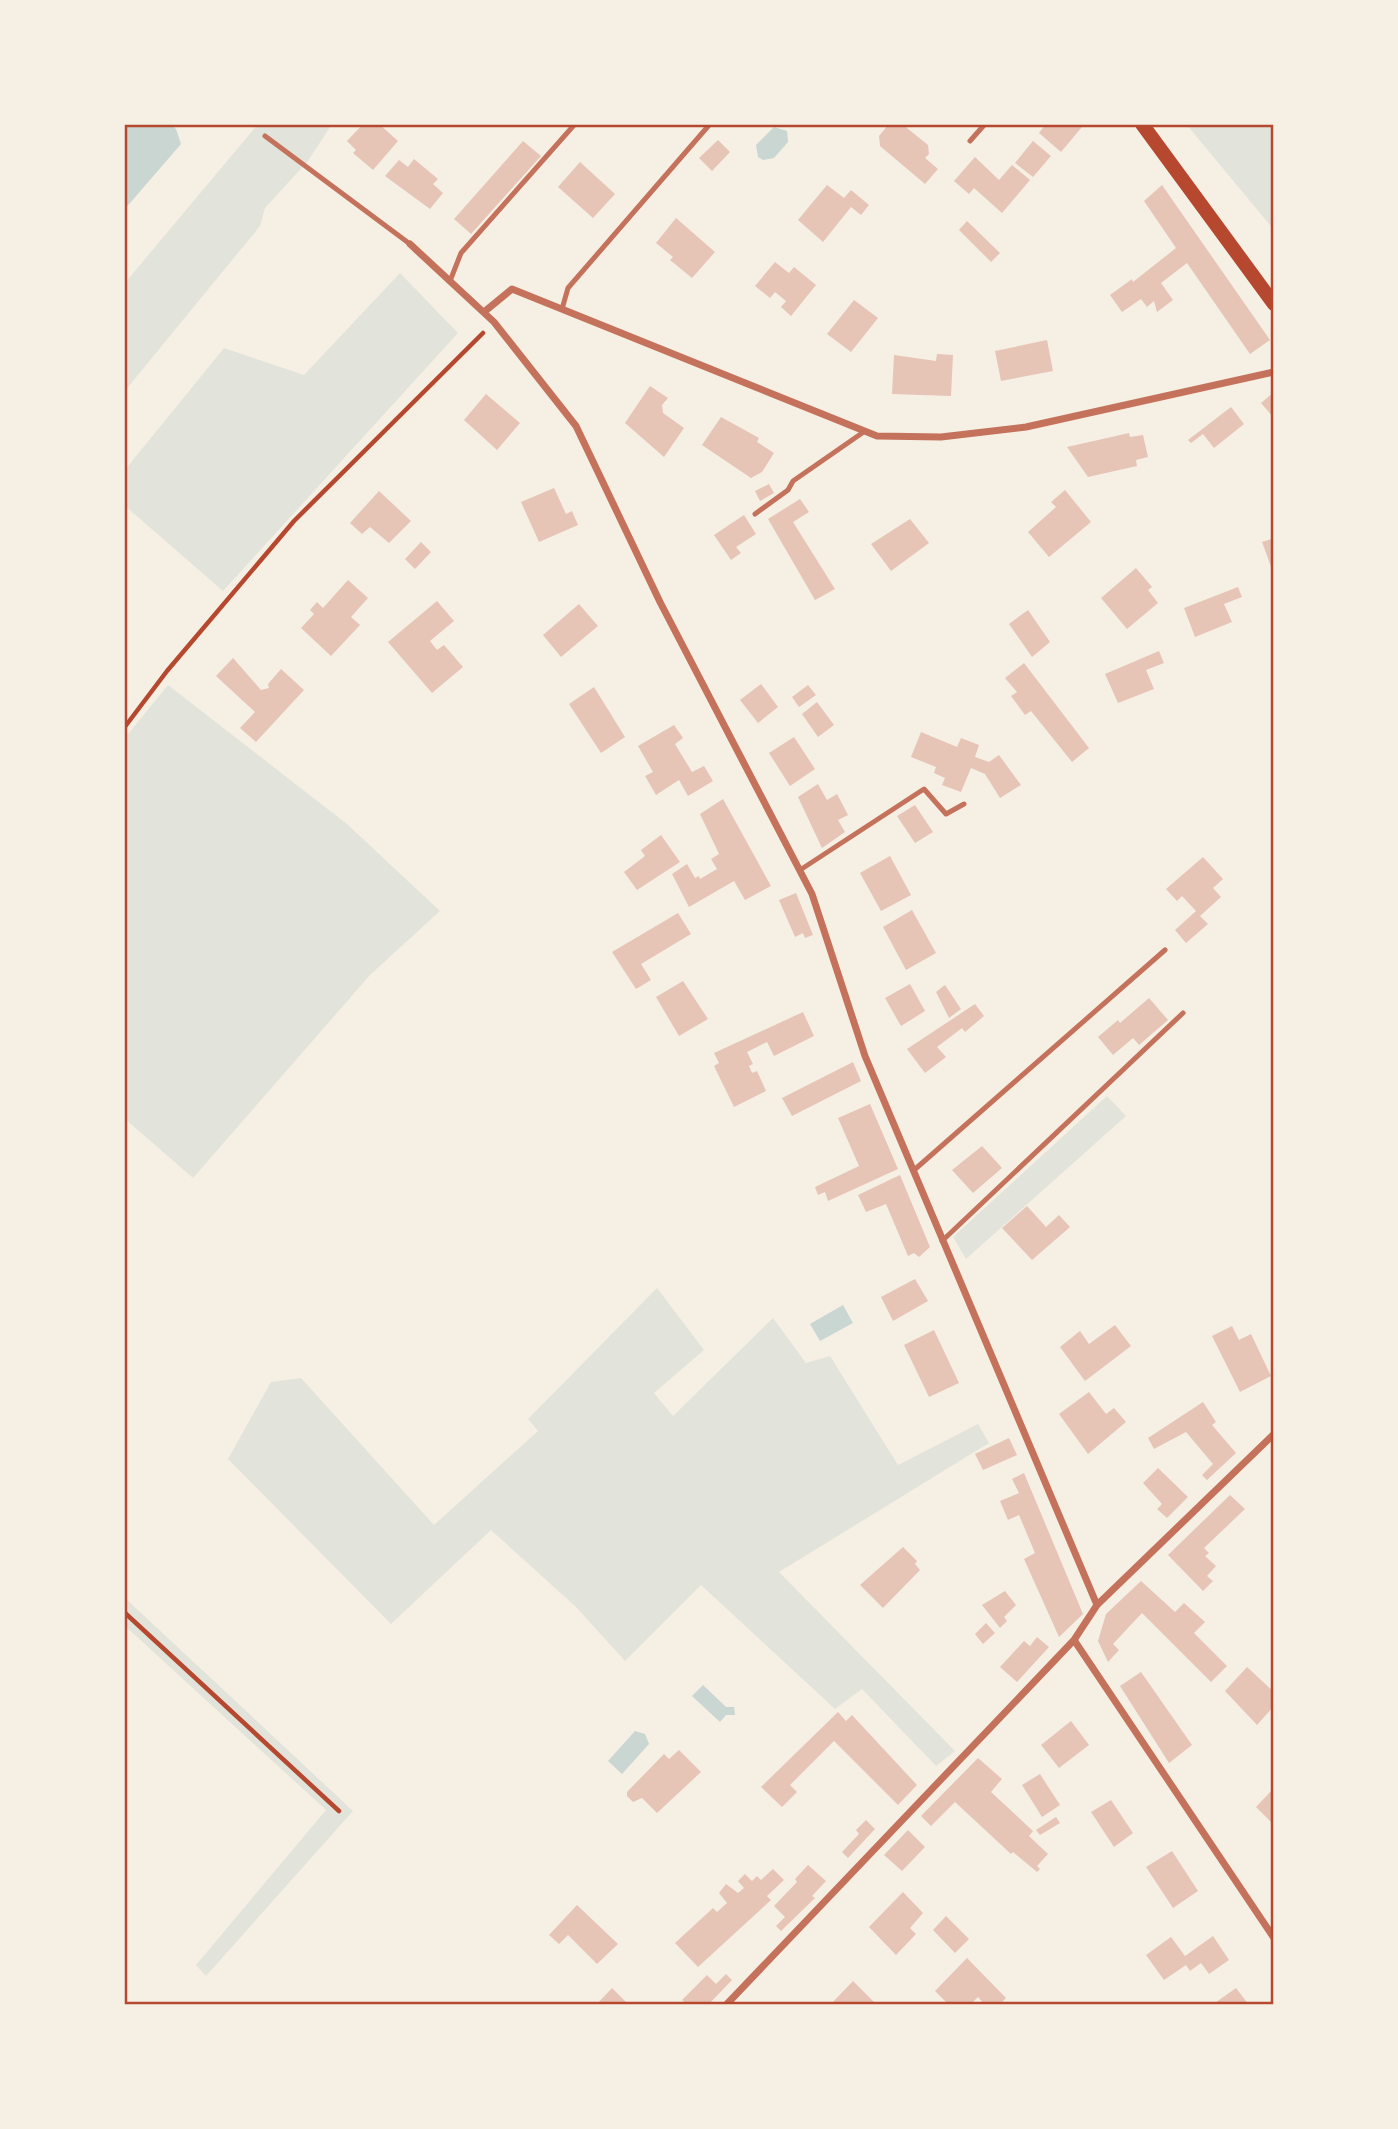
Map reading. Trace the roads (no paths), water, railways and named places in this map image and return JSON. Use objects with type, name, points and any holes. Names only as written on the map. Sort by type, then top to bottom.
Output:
[{"type":"main road","points":[[1142,124],[1274,304]]},
{"type":"street","points":[[410,244],[494,322],[576,426],[660,602],[812,894],[865,1056],[1097,1605]]},
{"type":"street","points":[[484,312],[512,289],[877,436],[941,437],[1026,427],[1274,372]]},
{"type":"street","points":[[726,2005],[1074,1640],[1097,1605],[1274,1434]]},
{"type":"street","points":[[1074,1640],[1274,1938]]},
{"type":"lane","points":[[450,281],[461,253],[575,124]]},
{"type":"lane","points":[[562,309],[568,288],[709,124]]},
{"type":"lane","points":[[970,141],[985,124]]},
{"type":"lane","points":[[265,136],[410,244]]},
{"type":"lane","points":[[755,514],[788,490],[793,481],[865,431]]},
{"type":"lane","points":[[800,870],[924,789],[946,814],[964,804]]},
{"type":"lane","points":[[914,1171],[1165,950]]},
{"type":"lane","points":[[943,1241],[1183,1013]]}]
